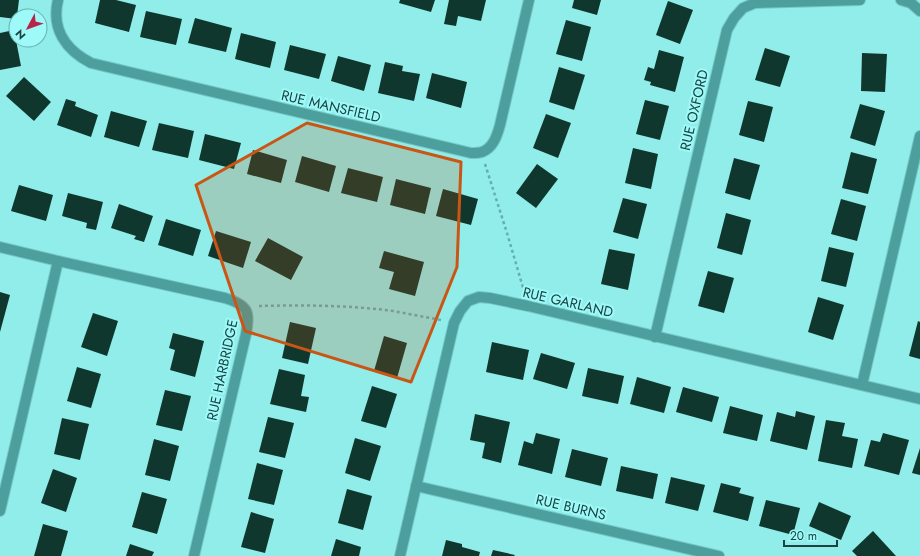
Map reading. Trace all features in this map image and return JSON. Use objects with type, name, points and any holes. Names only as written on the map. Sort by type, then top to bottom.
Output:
[{"type":"street","name":"RUE MANSFIELD","points":[[58,0],[56,20],[64,40],[71,50],[81,58],[91,63],[462,151],[471,153],[481,152]]},
{"type":"street","points":[[481,152],[490,146],[496,138],[498,132],[529,0]]},
{"type":"street","name":"RUE OXFORD","points":[[654,337],[727,30],[734,18],[743,8],[755,3],[860,0]]},
{"type":"street","points":[[901,0],[911,3],[920,11]]},
{"type":"street","points":[[862,385],[920,136]]},
{"type":"street","name":"RUE HARBRIDGE","points":[[0,247],[225,298],[235,301],[248,313],[246,334],[194,556]]},
{"type":"street","points":[[0,511],[58,261]]},
{"type":"street","name":"RUE GARLAND","points":[[400,556],[454,323],[460,311],[468,301],[479,297],[528,306],[920,399]]},
{"type":"street","name":"RUE BURNS","points":[[416,486],[719,556]]},
{"type":"path","points":[[481,152],[507,233],[528,306]]},
{"type":"path","points":[[242,306],[316,305],[393,311],[454,323]]},
{"type":"highlighted area","points":[[307,123],[461,162],[457,267],[411,382],[245,331],[196,185]]},
{"type":"building","points":[[0,0],[19,0],[18,8],[8,8],[8,18],[0,17]]},
{"type":"building","points":[[100,0],[116,0],[136,5],[129,32],[95,23]]},
{"type":"building","points":[[400,0],[435,0],[431,12],[399,3]]},
{"type":"building","points":[[449,0],[486,0],[481,21],[458,16],[456,26],[444,24]]},
{"type":"building","points":[[574,0],[601,0],[597,15],[572,8]]},
{"type":"building","points":[[668,1],[693,10],[680,44],[656,35]]},
{"type":"building","points":[[146,11],[182,19],[176,45],[140,37]]},
{"type":"building","points":[[195,18],[232,28],[226,52],[188,43]]},
{"type":"building","points":[[566,20],[591,27],[582,61],[556,54]]},
{"type":"building","points":[[8,31],[8,48],[18,48],[21,66],[0,70],[0,33]]},
{"type":"building","points":[[241,33],[276,42],[270,68],[235,59]]},
{"type":"building","points":[[290,45],[326,54],[319,79],[284,70]]},
{"type":"building","points":[[765,48],[790,56],[780,87],[755,80]]},
{"type":"building","points":[[659,50],[684,57],[675,92],[650,85],[651,82],[644,80],[648,67],[654,69]]},
{"type":"building","points":[[862,53],[887,54],[885,92],[861,91]]},
{"type":"building","points":[[338,56],[371,65],[364,91],[331,81]]},
{"type":"building","points":[[385,62],[403,66],[402,71],[420,74],[414,101],[378,93]]},
{"type":"building","points":[[559,67],[585,75],[574,110],[549,102]]},
{"type":"building","points":[[432,73],[467,82],[461,108],[426,98]]},
{"type":"building","points":[[24,77],[51,102],[34,121],[6,96]]},
{"type":"building","points":[[66,99],[76,102],[75,106],[98,115],[91,137],[57,125]]},
{"type":"building","points":[[645,100],[669,106],[660,140],[636,134]]},
{"type":"building","points":[[748,101],[773,107],[764,142],[739,135]]},
{"type":"building","points":[[860,104],[885,111],[875,146],[850,138]]},
{"type":"building","points":[[111,111],[147,121],[139,147],[104,137]]},
{"type":"building","points":[[546,114],[571,123],[558,158],[533,148]]},
{"type":"building","points":[[159,123],[194,131],[188,158],[152,150]]},
{"type":"building","points":[[205,134],[241,143],[234,169],[199,160]]},
{"type":"building","points":[[633,148],[658,154],[651,189],[625,183]]},
{"type":"building","points":[[253,150],[287,160],[281,183],[247,174]]},
{"type":"building","points":[[851,152],[877,159],[868,194],[842,188]]},
{"type":"building","points":[[302,156],[336,166],[329,192],[295,182]]},
{"type":"building","points":[[734,158],[760,165],[750,200],[725,193]]},
{"type":"building","points":[[537,164],[558,179],[536,208],[516,193]]},
{"type":"building","points":[[348,168],[383,177],[377,202],[341,193]]},
{"type":"building","points":[[396,179],[431,188],[425,214],[390,205]]},
{"type":"building","points":[[19,185],[53,195],[46,221],[11,211]]},
{"type":"building","points":[[443,189],[478,199],[471,225],[436,216]]},
{"type":"building","points":[[68,193],[103,202],[96,230],[86,228],[87,223],[62,216]]},
{"type":"building","points":[[623,198],[647,204],[638,239],[613,232]]},
{"type":"building","points":[[841,199],[866,206],[857,241],[831,234]]},
{"type":"building","points":[[119,204],[153,216],[144,242],[134,239],[136,236],[111,228]]},
{"type":"building","points":[[726,213],[751,220],[742,255],[717,248]]},
{"type":"building","points":[[166,219],[201,230],[193,256],[158,245]]},
{"type":"building","points":[[216,231],[251,242],[243,268],[208,256]]},
{"type":"building","points":[[268,238],[303,257],[291,280],[255,261]]},
{"type":"building","points":[[829,247],[854,253],[846,287],[821,281]]},
{"type":"building","points":[[609,249],[635,254],[628,290],[601,284]]},
{"type":"building","points":[[384,251],[424,262],[415,296],[389,289],[394,272],[379,268]]},
{"type":"building","points":[[708,271],[734,278],[724,313],[698,306]]},
{"type":"building","points":[[0,292],[10,295],[0,332]]},
{"type":"building","points":[[818,297],[844,305],[833,340],[808,332]]},
{"type":"building","points":[[93,313],[118,321],[107,356],[81,347]]},
{"type":"building","points":[[918,321],[920,322],[920,359],[909,356]]},
{"type":"building","points":[[290,322],[316,328],[308,364],[282,358]]},
{"type":"building","points":[[173,333],[204,341],[195,377],[170,370],[175,350],[169,348]]},
{"type":"building","points":[[384,336],[407,343],[397,378],[374,371]]},
{"type":"building","points":[[492,342],[529,350],[523,380],[486,372]]},
{"type":"building","points":[[541,353],[575,363],[567,389],[533,379]]},
{"type":"building","points":[[77,367],[101,374],[91,408],[67,401]]},
{"type":"building","points":[[588,368],[624,376],[618,404],[582,396]]},
{"type":"building","points":[[279,369],[305,375],[301,396],[309,397],[306,412],[270,404]]},
{"type":"building","points":[[637,377],[671,387],[664,413],[630,404]]},
{"type":"building","points":[[372,386],[397,394],[386,428],[361,421]]},
{"type":"building","points":[[683,387],[719,397],[712,422],[676,412]]},
{"type":"building","points":[[165,390],[191,396],[182,431],[156,425]]},
{"type":"building","points":[[730,406],[763,415],[757,441],[723,433]]},
{"type":"building","points":[[796,411],[815,416],[807,450],[770,441],[777,412],[795,417]]},
{"type":"building","points":[[475,414],[510,422],[501,463],[482,458],[485,443],[470,440]]},
{"type":"building","points":[[268,417],[294,423],[285,458],[259,452]]},
{"type":"building","points":[[62,418],[89,424],[80,460],[54,454]]},
{"type":"building","points":[[826,420],[845,423],[842,436],[858,439],[852,468],[818,461]]},
{"type":"building","points":[[536,433],[560,439],[552,474],[518,465],[524,441],[533,444]]},
{"type":"building","points":[[883,433],[909,440],[899,475],[864,466],[871,440],[880,442]]},
{"type":"building","points":[[355,438],[381,446],[370,481],[345,473]]},
{"type":"building","points":[[154,439],[179,446],[170,481],[145,475]]},
{"type":"building","points":[[920,448],[920,475],[912,473]]},
{"type":"building","points":[[572,449],[608,458],[601,486],[565,477]]},
{"type":"building","points":[[257,463],[283,470],[274,505],[248,499]]},
{"type":"building","points":[[621,466],[658,474],[653,499],[616,491]]},
{"type":"building","points":[[53,469],[77,478],[66,512],[41,503]]},
{"type":"building","points":[[671,477],[705,485],[698,511],[665,503]]},
{"type":"building","points":[[721,483],[741,488],[739,493],[754,497],[748,521],[713,512]]},
{"type":"building","points":[[347,489],[372,496],[363,530],[338,523]]},
{"type":"building","points":[[142,492],[167,499],[157,534],[132,527]]},
{"type":"building","points":[[766,500],[800,508],[793,535],[759,526]]},
{"type":"building","points":[[819,502],[851,516],[841,540],[809,526]]},
{"type":"building","points":[[251,512],[274,519],[265,553],[241,547]]},
{"type":"building","points":[[43,524],[68,531],[61,556],[34,556]]},
{"type":"building","points":[[873,531],[896,556],[857,556],[852,551]]},
{"type":"building","points":[[336,539],[361,547],[359,556],[331,556]]},
{"type":"building","points":[[446,540],[462,544],[462,547],[480,552],[479,556],[442,556]]},
{"type":"building","points":[[130,544],[154,552],[152,556],[126,556]]},
{"type":"building","points":[[493,550],[515,555],[491,556]]}]
